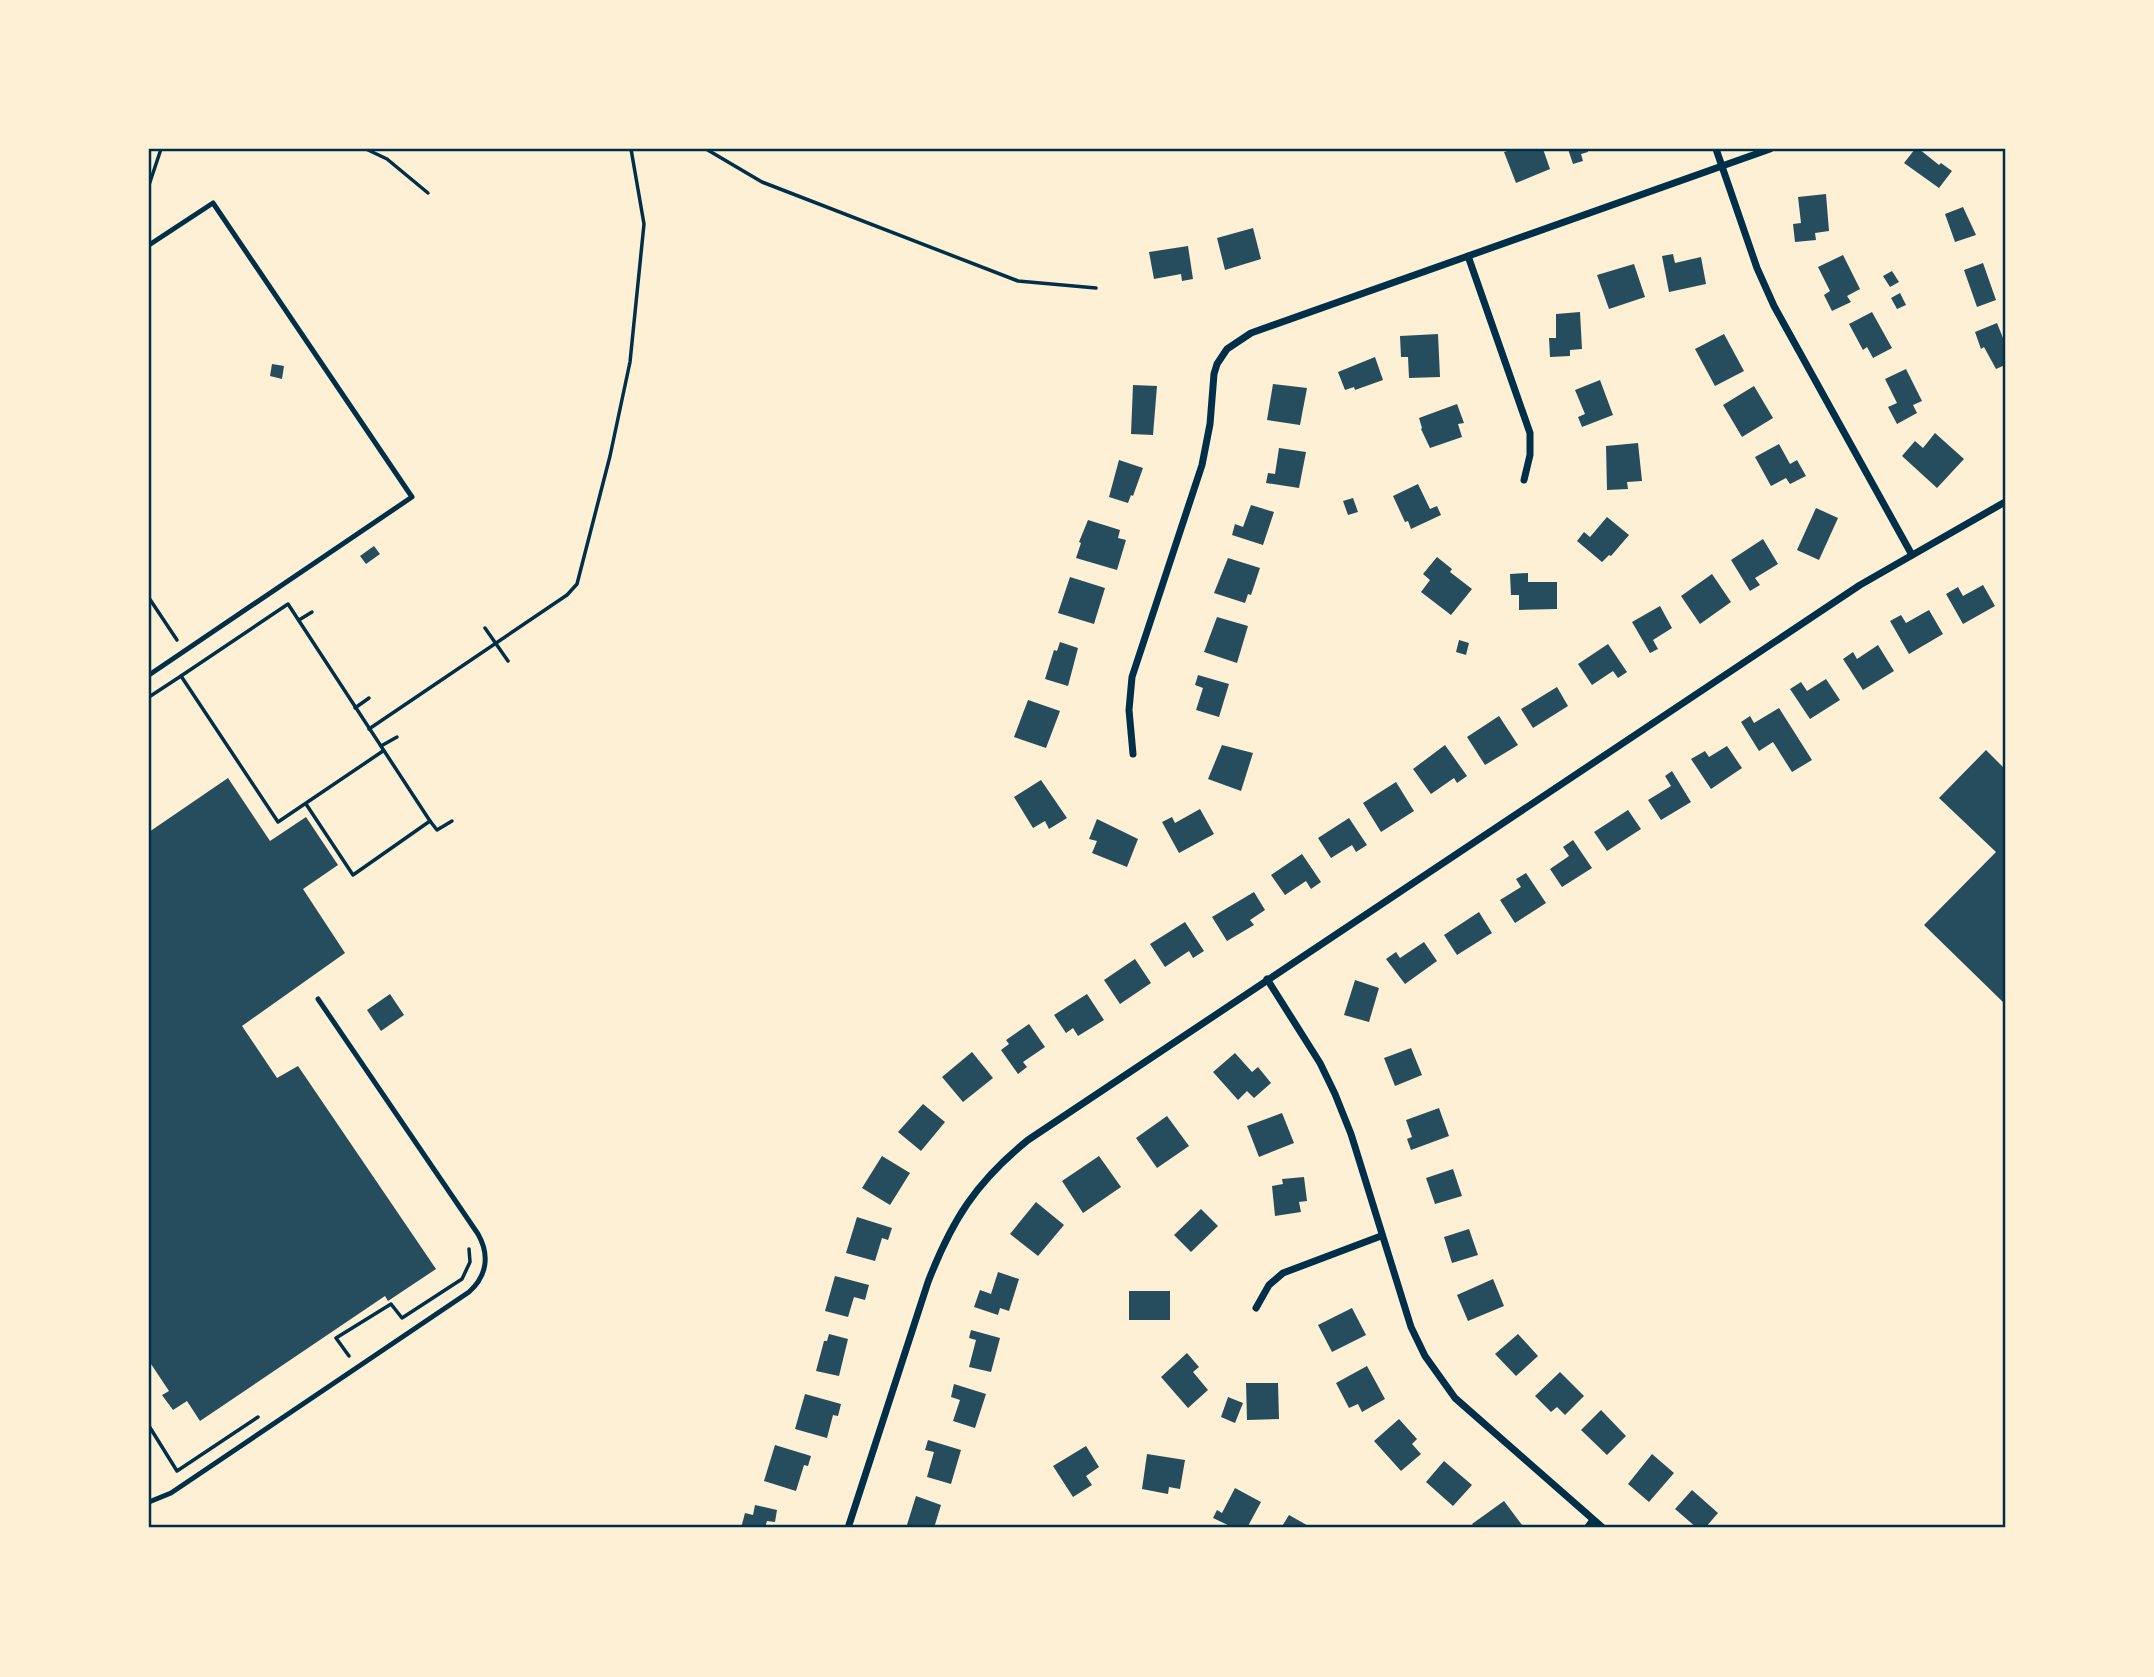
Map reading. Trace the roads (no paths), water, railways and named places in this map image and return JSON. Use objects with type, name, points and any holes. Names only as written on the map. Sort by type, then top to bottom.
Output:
[{"type":"street","points":[[1716,149],[1757,268],[1774,306],[1912,555]]},
{"type":"street","points":[[1133,754],[1129,710],[1132,677],[1202,465],[1210,424],[1214,374],[1227,349],[1251,333],[1770,149]]},
{"type":"street","points":[[1468,256],[1530,433],[1530,455],[1524,480]]},
{"type":"street","points":[[848,1528],[943,1242],[964,1205],[1006,1158],[1028,1140],[1267,979],[1860,584],[2005,502]]},
{"type":"street","points":[[1267,979],[1320,1063],[1335,1094],[1351,1135],[1411,1327],[1425,1356],[1455,1398],[1604,1528]]},
{"type":"street","points":[[1256,1308],[1269,1286],[1283,1273],[1381,1236]]},
{"type":"street","points":[[1587,1528],[1593,1520]]},
{"type":"lane","points":[[149,244],[213,203],[412,498],[149,675]]},
{"type":"lane","points":[[149,1502],[171,1493],[469,1292],[476,1286],[485,1268],[485,1251],[478,1234],[318,999]]}]
